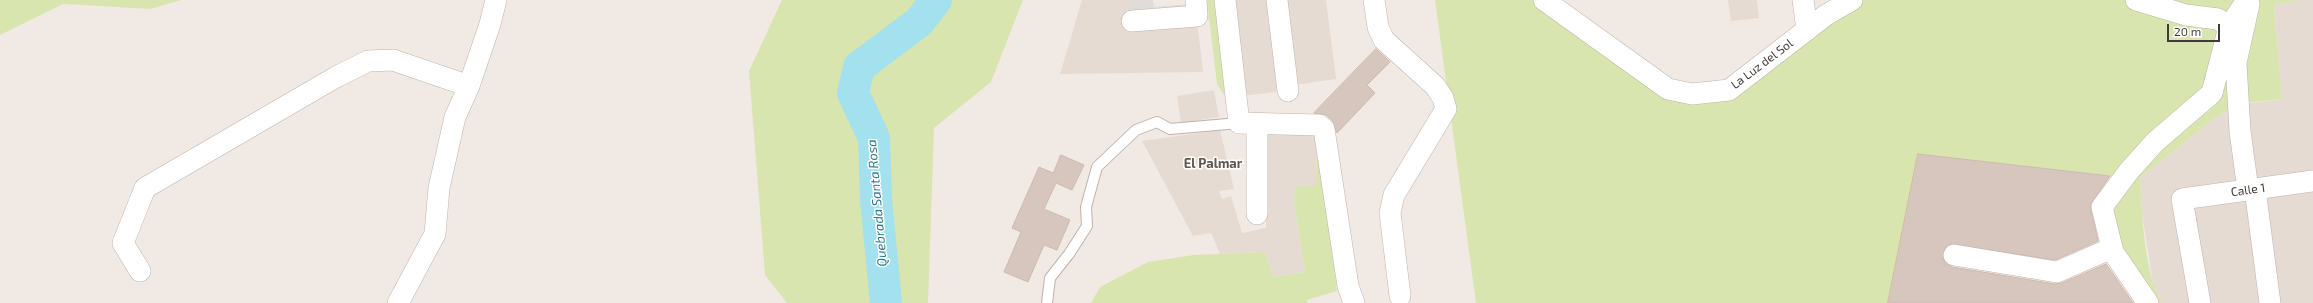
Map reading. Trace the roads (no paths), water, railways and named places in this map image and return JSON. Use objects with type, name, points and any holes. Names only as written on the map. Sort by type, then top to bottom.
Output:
[{"type":"street","points":[[398,303],[435,234],[439,188],[455,117],[469,86],[490,24],[496,0]]},
{"type":"street","points":[[1132,21],[1197,16],[1196,0]]},
{"type":"street","points":[[1225,0],[1248,123],[1257,214]]},
{"type":"street","points":[[1277,0],[1288,91]]},
{"type":"street","points":[[1374,0],[1378,27],[1384,40],[1435,86],[1443,98],[1446,109],[1394,195],[1390,213],[1400,296]]},
{"type":"street","name":"La Luz del Sol","points":[[1544,0],[1668,89],[1692,94],[1729,90],[1826,15],[1852,0]]},
{"type":"street","points":[[1803,0],[1807,30]]},
{"type":"street","points":[[2136,0],[2186,15],[2218,18],[2229,27]]},
{"type":"street","points":[[2148,303],[2112,248],[2102,207],[2129,171],[2155,142],[2212,93],[2229,27],[2247,0]]},
{"type":"street","points":[[2250,0],[2236,63],[2240,131],[2252,189],[2270,303]]},
{"type":"street","points":[[140,271],[123,243],[145,188],[336,77],[368,61],[393,60],[469,86]]},
{"type":"street","points":[[1248,123],[1319,125],[1324,129],[1348,286],[1354,303]]},
{"type":"street","name":"Calle 1","points":[[2200,303],[2182,199],[2313,181]]},
{"type":"street","points":[[1954,255],[2057,272],[2112,248]]},
{"type":"lane","points":[[1047,303],[1050,278],[1069,254],[1087,226],[1086,207],[1097,167],[1121,143],[1136,130],[1157,122],[1170,129],[1248,123]]},
{"type":"waterway","name":"Quebrada Santa Rosa","points":[[886,303],[876,199],[874,138],[853,93],[859,67],[919,22],[936,0]]},
{"type":"district","name":"El Palmar","points":[[1213,164]]}]
